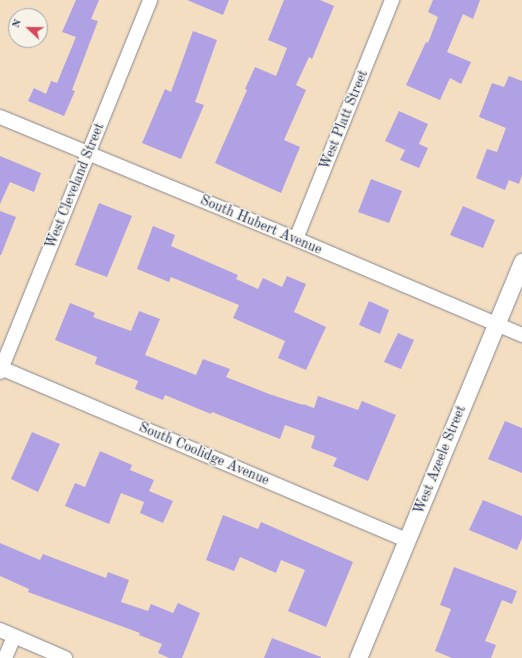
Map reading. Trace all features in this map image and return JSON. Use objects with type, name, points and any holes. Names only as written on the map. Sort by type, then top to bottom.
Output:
[{"type":"street","name":"West Cleveland Street","points":[[1,370],[150,0]]},
{"type":"street","name":"West Platt Street","points":[[296,239],[392,0]]},
{"type":"street","name":"South Hubert Avenue","points":[[0,117],[296,239],[522,335]]},
{"type":"street","name":"West Azeele Street","points":[[358,658],[522,262]]},
{"type":"street","name":"South Coolidge Avenue","points":[[1,370],[407,540]]},
{"type":"street","points":[[0,630],[65,658]]},
{"type":"street","points":[[6,658],[14,636]]},
{"type":"building","points":[[76,0],[99,0],[91,19],[98,21],[72,90],[75,91],[64,116],[28,101],[34,88],[46,94],[51,81],[57,83],[76,37],[62,32]]},
{"type":"building","points":[[187,0],[229,0],[223,15]]},
{"type":"building","points":[[284,0],[320,0],[334,6],[312,59],[309,57],[296,85],[306,90],[284,140],[300,147],[281,193],[215,163],[247,90],[245,89],[255,67],[276,76],[287,48],[268,40]]},
{"type":"building","points":[[433,0],[480,0],[473,19],[463,14],[447,52],[471,62],[461,84],[450,78],[440,100],[406,85],[426,42],[428,43],[438,17],[428,12]]},
{"type":"building","points":[[193,31],[217,40],[195,102],[204,105],[181,159],[142,143],[165,89],[171,92]]},
{"type":"building","points":[[509,76],[522,81],[522,175],[519,184],[509,180],[505,190],[476,178],[487,149],[497,152],[506,128],[479,117],[492,83],[504,87]]},
{"type":"building","points":[[399,111],[428,124],[419,144],[428,148],[419,168],[400,160],[405,150],[385,141]]},
{"type":"building","points":[[0,156],[41,173],[34,192],[10,182],[0,204]]},
{"type":"building","points":[[371,179],[402,191],[389,223],[358,212]]},
{"type":"building","points":[[99,203],[132,216],[107,277],[75,265]]},
{"type":"building","points":[[463,206],[495,220],[483,248],[450,235]]},
{"type":"building","points":[[0,211],[16,217],[1,255],[0,255]]},
{"type":"building","points":[[153,226],[175,235],[171,246],[238,275],[236,279],[258,289],[263,278],[282,287],[287,276],[306,284],[294,312],[326,327],[306,370],[278,358],[285,341],[233,318],[239,305],[171,277],[169,282],[137,269]]},
{"type":"building","points":[[369,301],[389,310],[380,334],[359,325]]},
{"type":"building","points":[[70,303],[95,313],[93,317],[131,331],[139,311],[160,319],[145,355],[196,375],[203,359],[230,369],[226,377],[269,394],[303,405],[314,408],[318,396],[358,410],[362,401],[396,415],[368,481],[333,466],[337,458],[311,448],[315,436],[285,425],[280,439],[212,412],[211,414],[165,395],[163,400],[135,389],[138,381],[95,364],[97,357],[55,340]]},
{"type":"building","points":[[398,333],[414,340],[401,369],[384,362]]},
{"type":"building","points":[[505,421],[522,428],[522,473],[488,459]]},
{"type":"building","points":[[32,432],[60,444],[38,492],[11,479]]},
{"type":"building","points":[[100,451],[132,465],[130,470],[154,480],[149,491],[173,501],[163,523],[140,513],[144,502],[121,493],[109,524],[65,506],[75,483],[85,487]]},
{"type":"building","points":[[483,500],[522,516],[522,538],[517,550],[469,530]]},
{"type":"building","points":[[223,515],[258,529],[261,522],[353,562],[326,627],[288,611],[305,570],[281,560],[276,573],[240,557],[234,571],[206,560]]},
{"type":"building","points":[[0,543],[40,560],[43,554],[106,578],[108,572],[129,580],[121,602],[148,611],[151,604],[173,613],[178,603],[200,613],[182,658],[169,658],[158,653],[162,644],[139,635],[140,633],[28,592],[29,589],[0,576]]},
{"type":"building","points":[[454,567],[517,591],[512,604],[502,600],[485,641],[496,645],[491,658],[452,658],[435,651],[451,609],[440,605]]},
{"type":"building","points":[[272,638],[321,657],[321,658],[264,658]]}]
